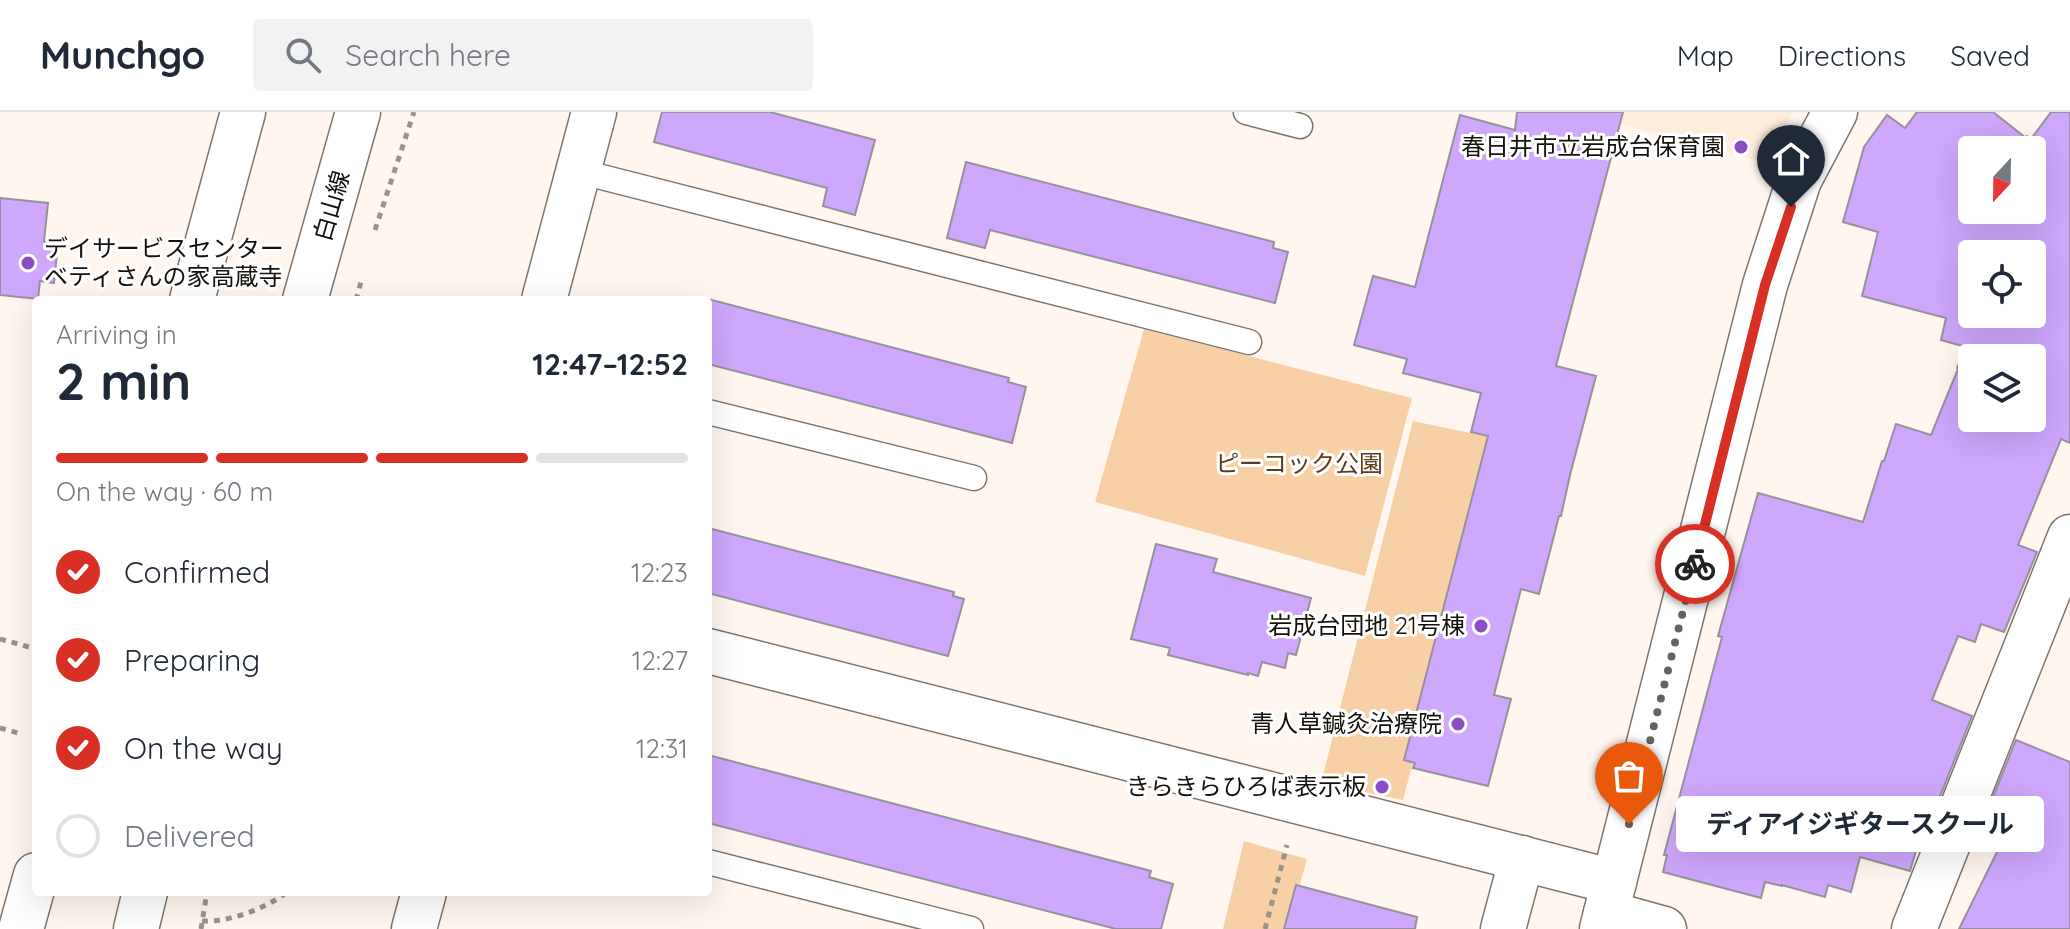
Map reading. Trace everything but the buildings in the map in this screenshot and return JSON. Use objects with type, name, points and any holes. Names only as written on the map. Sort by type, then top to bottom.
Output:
[{"type":"street","points":[[193,296],[243,112]]},
{"type":"street","name":"白山線","points":[[306,296],[358,112]]},
{"type":"street","points":[[545,296],[594,112]]},
{"type":"street","points":[[1608,908],[1765,285],[1799,180],[1835,112]]},
{"type":"street","points":[[1914,929],[2070,537]]},
{"type":"street","points":[[712,652],[1522,858],[1608,908],[1664,929]]},
{"type":"street","points":[[1503,929],[1522,858]]},
{"type":"street","points":[[21,929],[32,889]]},
{"type":"street","points":[[136,929],[144,896]]},
{"type":"street","points":[[414,929],[423,896]]},
{"type":"lane","points":[[1246,112],[1300,126]]},
{"type":"lane","points":[[578,171],[1249,342]]},
{"type":"lane","points":[[712,413],[974,478]]},
{"type":"lane","points":[[712,863],[971,929]]},
{"type":"path","points":[[373,236],[414,112]]},
{"type":"path","points":[[357,296],[363,274]]},
{"type":"path","points":[[0,639],[32,648]]},
{"type":"path","points":[[0,728],[18,733]]},
{"type":"path","points":[[1265,929],[1287,842]]},
{"type":"path","points":[[201,929],[206,896]]},
{"type":"path","points":[[202,921],[219,922],[274,902],[282,896]]},
{"type":"shaded area","name":"春日井市立岩成台保育園","points":[[1573,112],[1793,112],[1768,163]]},
{"type":"green space","name":"ピーコック公園","points":[[1144,329],[1412,398],[1365,576],[1095,502]]},
{"type":"green space","points":[[1413,421],[1499,439],[1403,800],[1321,783]]},
{"type":"green space","points":[[1244,841],[1307,859],[1288,929],[1223,929]]},
{"type":"way so far","points":[[1629,824],[1695,564]]},
{"type":"place","name":"春日井市立岩成台保育園","points":[[1741,147]]},
{"type":"place","name":"デイサービスセンター ベティさんの家高蔵寺","points":[[28,263]]},
{"type":"place","name":"岩成台団地 21号棟","points":[[1481,626]]},
{"type":"place","name":"青人草鍼灸治療院","points":[[1458,724]]},
{"type":"place","name":"きらきらひろば表示板","points":[[1382,787]]},
{"type":"place","name":"ディアイジギタースクール","points":[[1629,824]]},
{"type":"route","points":[[1695,564],[1765,285],[1791,207]]}]
